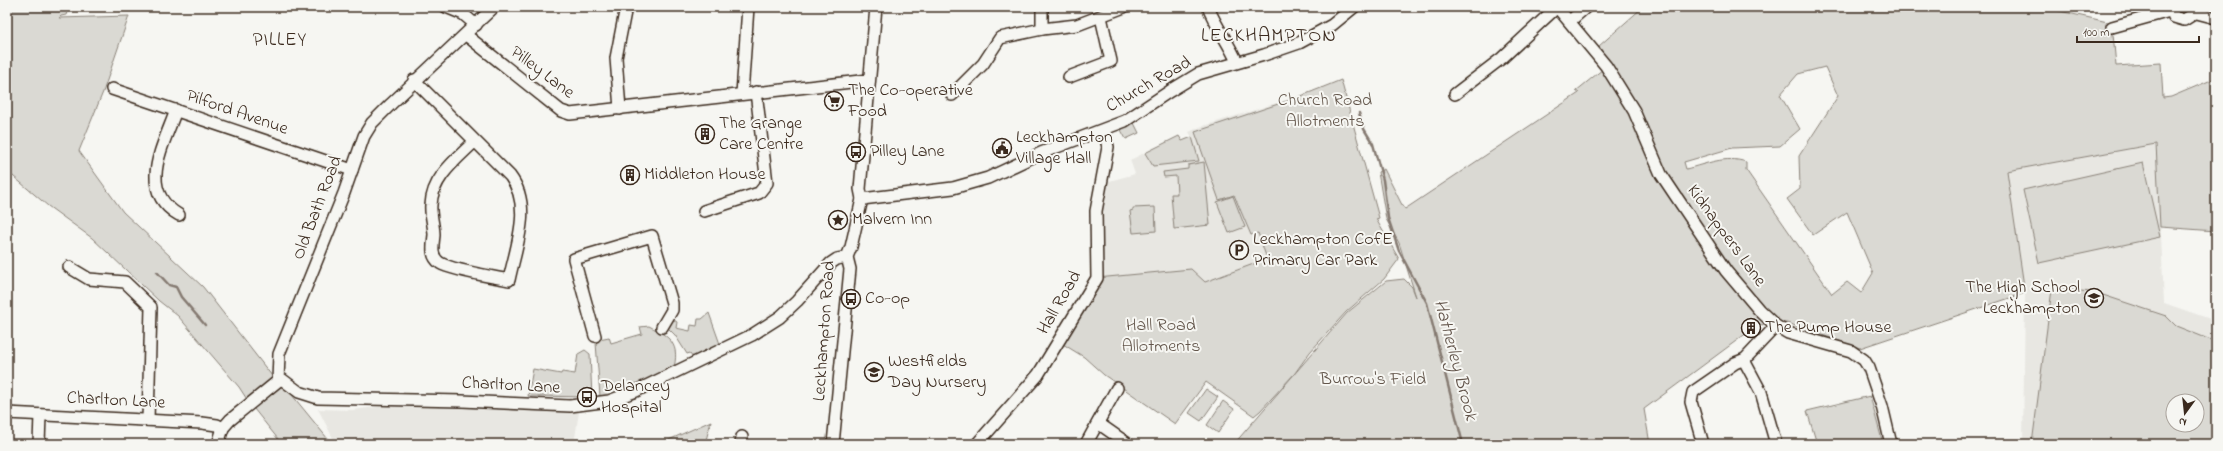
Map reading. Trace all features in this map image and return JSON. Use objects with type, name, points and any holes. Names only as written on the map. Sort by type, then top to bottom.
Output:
[{"type":"street","points":[[446,7],[463,14],[476,25]]},
{"type":"street","name":"Old Bath Road","points":[[280,377],[279,354],[352,170],[360,144],[372,123],[414,80],[466,35],[494,7]]},
{"type":"street","points":[[620,109],[616,58],[626,7]]},
{"type":"street","points":[[742,94],[748,7]]},
{"type":"street","name":"Leckhampton Road","points":[[833,444],[850,269],[847,257],[851,247],[862,199],[860,189],[876,7]]},
{"type":"street","points":[[1042,7],[1042,29]]},
{"type":"street","points":[[952,95],[983,64],[1000,38],[1042,29],[1067,27],[1101,17],[1124,7]]},
{"type":"street","points":[[1208,7],[1213,21],[1230,45],[1237,62]]},
{"type":"street","name":"Church Road","points":[[862,199],[937,190],[969,184],[988,178],[1041,153],[1104,131],[1125,121],[1198,74],[1299,43],[1332,25],[1354,7]]},
{"type":"street","points":[[1455,94],[1502,58],[1557,7]]},
{"type":"street","name":"Kidnappers Lane","points":[[1557,7],[1606,66],[1634,111],[1661,174],[1726,271],[1764,316],[1776,326],[1796,336],[1851,351],[1864,360],[1869,368],[1882,406],[1891,444]]},
{"type":"street","points":[[1570,21],[1586,7]]},
{"type":"street","points":[[2112,26],[2170,9],[2174,17],[2180,20],[2187,19],[2194,10],[2216,18]]},
{"type":"street","points":[[1069,78],[1111,61],[1101,17]]},
{"type":"street","name":"Pilley Lane","points":[[466,35],[561,111],[575,115],[756,92],[869,80]]},
{"type":"street","points":[[414,80],[475,141],[510,176],[521,195],[523,214],[509,280],[446,266],[437,260],[433,254],[434,227],[431,207],[434,189],[444,172],[475,141]]},
{"type":"street","name":"Pilford Avenue","points":[[112,89],[352,170]]},
{"type":"street","points":[[704,211],[759,193],[767,183],[756,92]]},
{"type":"street","points":[[176,110],[156,167],[155,179],[160,197],[168,207],[179,215]]},
{"type":"street","name":"Hall Road","points":[[977,444],[1038,375],[1097,278],[1096,211],[1108,147],[1104,131]]},
{"type":"street","points":[[595,336],[574,259],[652,236],[672,303],[672,310],[662,327]]},
{"type":"street","name":"Charlton Lane","points":[[280,377],[299,392],[318,398],[462,401],[570,406],[609,401],[636,391],[752,335],[780,317],[797,301],[831,263],[837,259],[847,257]]},
{"type":"street","points":[[69,267],[89,279],[125,282],[150,307],[148,420]]},
{"type":"street","points":[[1702,444],[1691,402],[1692,392],[1735,363],[1745,359],[1776,326]]},
{"type":"street","points":[[1745,359],[1746,364],[1761,392],[1776,444]]},
{"type":"street","points":[[218,444],[223,428],[230,420],[277,383],[280,377]]},
{"type":"street","points":[[1086,444],[1117,388]]},
{"type":"street","name":"Charlton Lane","points":[[7,413],[202,423],[217,425],[223,428]]},
{"type":"street","points":[[39,444],[40,415]]},
{"type":"street","points":[[1098,423],[1128,444]]},
{"type":"shaded area","points":[[1296,97],[1343,231],[1205,282],[1102,277],[1103,265],[1099,219],[1106,182],[1135,174],[1130,160],[1179,136],[1182,141],[1192,137],[1189,132],[1200,127]]},
{"type":"shaded area","name":"The High School Leckhampton","points":[[2157,144],[2164,303],[2216,321],[2216,444],[2023,444],[2025,293],[2007,171]]},
{"type":"shaded area","points":[[394,405],[579,412],[574,444],[336,444],[318,409],[352,410]]},
{"type":"green space","points":[[7,7],[69,7],[66,15],[59,18],[129,16],[103,92],[79,151],[123,212],[203,287],[272,376],[292,395],[332,444],[282,444],[250,404],[239,387],[178,316],[159,301],[92,238],[48,206],[7,171]]},
{"type":"green space","name":"Burrow's Field","points":[[1643,7],[2042,7],[2112,23],[2116,66],[2161,63],[2163,98],[2171,97],[2216,78],[2216,231],[2160,227],[2156,144],[2007,171],[2025,293],[1860,348],[1787,323],[1768,322],[1762,325],[1757,322],[1759,324],[1644,409],[1650,444],[1234,444],[1347,313],[1386,281],[1404,279],[1412,287],[1416,297],[1399,243],[1386,219],[1378,172],[1384,169],[1405,209],[1579,93],[1576,91],[1603,69],[1611,68],[1599,46]],"holes":[[[1825,67],[1838,96],[1799,156],[1800,189],[1787,199],[1813,235],[1847,212],[1873,273],[1861,293],[1847,282],[1832,294],[1746,170],[1746,162],[1731,159],[1686,169],[1684,162],[1732,148],[1780,146],[1800,129],[1780,95],[1798,74]]]},
{"type":"green space","name":"Hall Road Allotments","points":[[1341,80],[1379,218],[1376,219],[1399,259],[1384,279],[1346,312],[1310,352],[1295,373],[1260,411],[1254,416],[1206,382],[1175,424],[1104,375],[1084,357],[1058,341],[1097,278],[1191,269],[1205,282],[1267,259],[1258,233],[1251,235],[1234,195],[1219,200],[1195,132],[1296,98]]},
{"type":"green space","points":[[1133,121],[1139,133],[1126,139],[1121,130]]},
{"type":"green space","points":[[1179,136],[1182,141],[1192,137],[1199,161],[1153,166],[1145,153]]},
{"type":"green space","points":[[1204,162],[1210,225],[1174,229],[1171,194],[1177,194],[1176,176],[1164,177],[1163,172],[1188,169],[1188,165]]},
{"type":"green space","points":[[2143,163],[2160,237],[2039,263],[2023,190]]},
{"type":"green space","points":[[1233,196],[1245,227],[1229,233],[1217,202]]},
{"type":"green space","points":[[1155,207],[1156,231],[1133,233],[1130,211],[1133,210],[1133,208]]},
{"type":"green space","points":[[2052,289],[2094,292],[2166,316],[2176,326],[2216,342],[2216,444],[2032,444]]},
{"type":"green space","points":[[709,313],[720,344],[693,357],[690,353],[687,354],[675,335],[668,328],[668,320],[674,320],[677,322],[676,328],[690,331],[691,325],[697,326],[698,319],[702,319]]},
{"type":"green space","points":[[649,326],[663,334],[672,342],[676,354],[673,371],[617,397],[600,396],[596,343],[599,339],[609,337],[611,343],[642,334],[640,327]]},
{"type":"green space","points":[[585,350],[590,354],[592,397],[528,396],[533,369],[561,374],[562,372],[575,374],[578,354]]},
{"type":"green space","points":[[1206,389],[1218,397],[1201,421],[1189,413]]},
{"type":"green space","points":[[1870,396],[1883,444],[1817,444],[1807,411]]},
{"type":"green space","points":[[1223,401],[1234,409],[1218,433],[1207,425]]},
{"type":"green space","points":[[711,421],[705,444],[662,444],[662,443]]},
{"type":"waterway","name":"Hatherley Brook","points":[[1359,113],[1364,129],[1373,144],[1383,180],[1388,218],[1399,251],[1427,303],[1463,444]]},
{"type":"waterway","points":[[157,272],[169,285],[176,287],[181,297],[205,325]]},
{"type":"place","name":"The Co-operative Food","points":[[834,101]]},
{"type":"place","name":"The Grange Care Centre","points":[[705,134]]},
{"type":"place","name":"Leckhampton Village Hall","points":[[1002,148]]},
{"type":"place","name":"Pilley Lane","points":[[856,152]]},
{"type":"place","name":"Middleton House","points":[[630,175]]},
{"type":"place","name":"Malvern Inn","points":[[838,220]]},
{"type":"place","name":"Leckhampton CofE Primary Car Park","points":[[1239,250]]},
{"type":"place","name":"The High School Leckhampton","points":[[2094,298]]},
{"type":"place","name":"Co-op","points":[[851,299]]},
{"type":"place","name":"The Pump House","points":[[1751,328]]},
{"type":"place","name":"Westfields Day Nursery","points":[[874,372]]},
{"type":"place","name":"Delancey Hospital","points":[[587,397]]},
{"type":"district","name":"LECKHAMPTON","points":[[1269,36]]},
{"type":"district","name":"PILLEY","points":[[280,40]]},
{"type":"park label","name":"Church Road Allotments","points":[[1325,111]]}]
